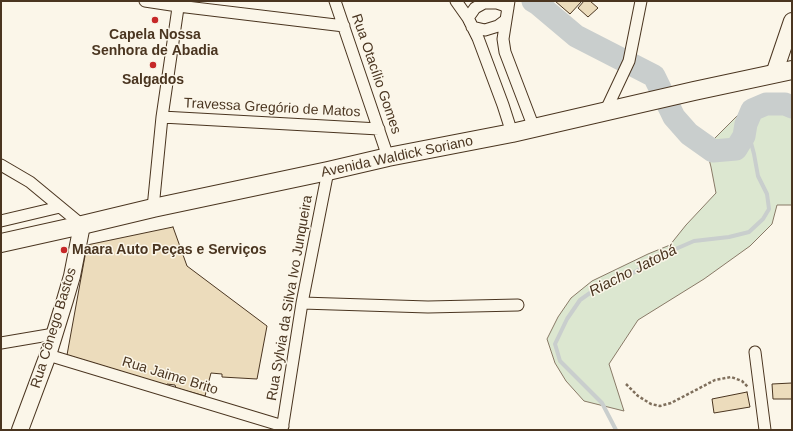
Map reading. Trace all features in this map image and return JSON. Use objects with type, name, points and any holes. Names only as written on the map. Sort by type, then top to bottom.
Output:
[{"type":"main road","name":"Avenida Waldick Soriano","points":[[1,243],[388,157],[512,133],[792,70]]},
{"type":"street","points":[[145,1],[344,26]]},
{"type":"street","name":"Rua Otacílio Gomes","points":[[335,1],[388,157]]},
{"type":"street","points":[[456,1],[470,22],[478,38],[504,105],[512,133]]},
{"type":"street","points":[[605,112],[631,55],[641,1]]},
{"type":"street","points":[[470,22],[475,8],[484,3],[491,2],[508,5],[503,39],[505,52],[534,128]]},
{"type":"street","points":[[153,208],[162,117],[178,4]]},
{"type":"street","points":[[470,22],[486,30],[498,26],[506,20]]},
{"type":"street","points":[[774,74],[792,21]]},
{"type":"street","name":"Travessa Gregório de Matos","points":[[162,117],[379,129]]},
{"type":"street","points":[[1,165],[30,182],[82,225]]},
{"type":"street","name":"Rua Sylvia da Silva Ivo Junqueira","points":[[283,428],[302,303],[328,171]]},
{"type":"street","points":[[1,221],[60,207]]},
{"type":"street","name":"Rua Cônego Bastos","points":[[20,430],[48,355],[72,276],[82,225]]},
{"type":"street","points":[[302,303],[428,307],[518,305]]},
{"type":"street","points":[[1,343],[54,334]]},
{"type":"street","points":[[755,352],[765,430]]},
{"type":"street","name":"Rua Jaime Brito","points":[[48,355],[283,428]]},
{"type":"path","points":[[626,384],[638,396],[651,404],[660,406],[671,403],[715,380],[731,377],[742,381],[760,398]]},
{"type":"green space","points":[[763,102],[785,104],[792,107],[792,205],[777,205],[772,224],[750,246],[704,279],[638,320],[609,364],[624,411],[584,401],[566,381],[555,363],[547,339],[558,317],[571,298],[592,281],[670,245],[686,225],[716,193],[709,159],[714,139],[745,108]]},
{"type":"building","points":[[555,1],[582,1],[570,14]]},
{"type":"building","points":[[584,1],[590,1],[598,8],[588,17],[578,8]]},
{"type":"building","points":[[173,227],[187,266],[267,326],[257,379],[222,377],[222,374],[211,373],[205,396],[176,388],[175,385],[166,385],[67,355],[87,245]]},
{"type":"building","points":[[792,383],[792,399],[773,399],[772,384]]},
{"type":"building","points":[[747,392],[750,407],[714,413],[712,399]]},
{"type":"waterway","points":[[533,1],[576,36],[654,76],[674,117],[689,134],[713,151],[736,149],[744,136],[746,124],[752,110],[766,104],[785,104],[792,107]]},
{"type":"waterway","name":"Riacho Jatobá","points":[[616,430],[602,403],[560,361],[555,344],[567,319],[580,300],[597,288],[619,281],[671,251],[694,241],[729,237],[749,232],[763,219],[769,209],[767,194],[758,176],[746,124]]},
{"type":"place","name":"Capela Nossa Senhora de Abadia","points":[[155,20]]},
{"type":"place","name":"Salgados","points":[[153,65]]},
{"type":"place","name":"Maara Auto Peças e Serviços","points":[[64,250]]}]
